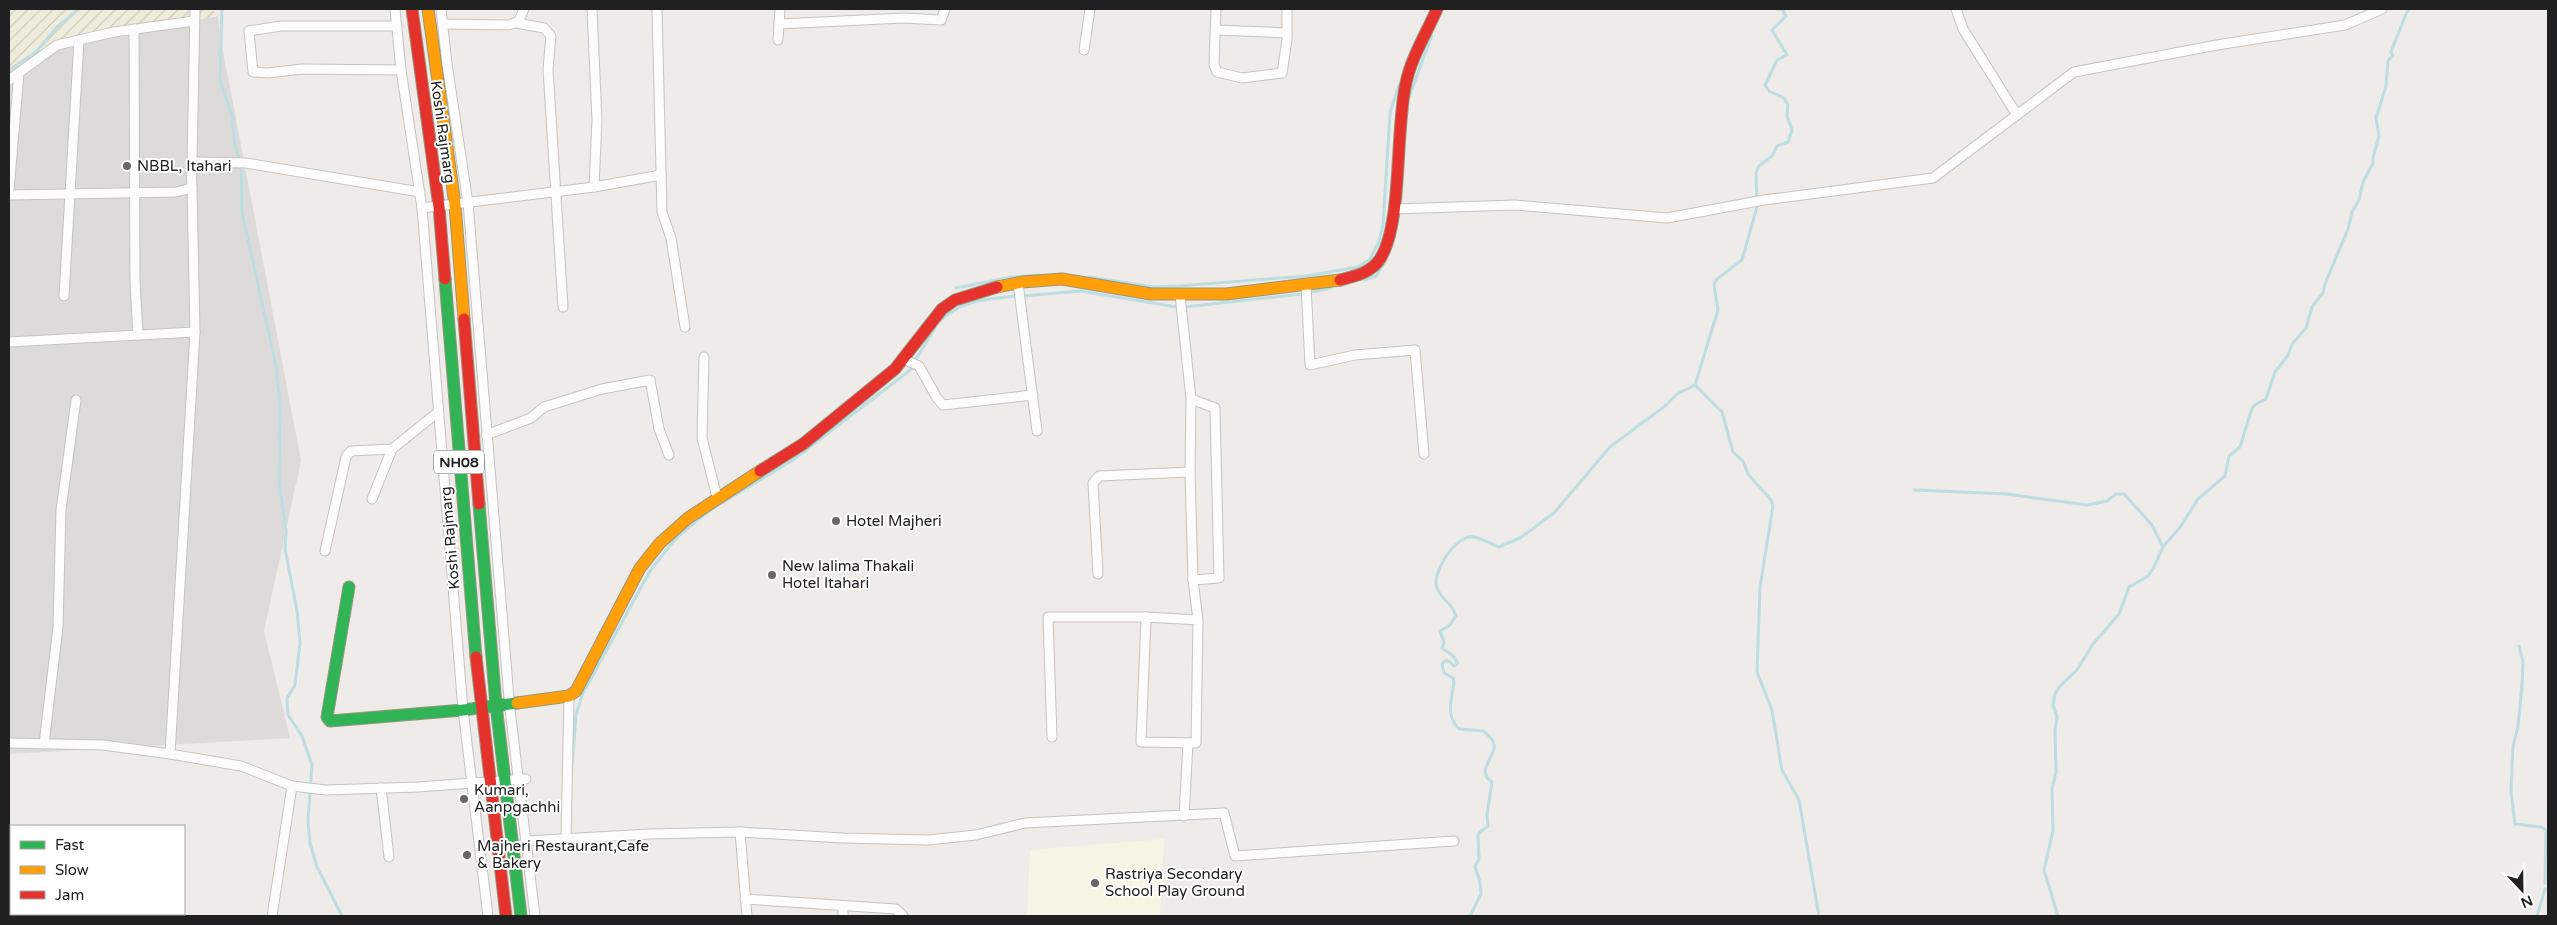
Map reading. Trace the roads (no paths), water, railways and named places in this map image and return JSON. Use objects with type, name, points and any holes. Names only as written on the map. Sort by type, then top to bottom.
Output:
[{"type":"main road","name":"Koshi Rajmarg","points":[[412,9],[439,207],[480,708],[506,916]]},
{"type":"main road","name":"Koshi Rajmarg","points":[[428,9],[454,205],[496,706],[521,916]]},
{"type":"main road","points":[[349,587],[327,717],[330,721],[463,710],[569,696],[576,691],[640,568],[660,543],[717,496],[803,444],[894,369],[942,309],[955,300],[976,292],[1018,283],[1062,279],[1128,291],[1180,295],[1226,294],[1346,279],[1361,275],[1372,267],[1380,259],[1390,231],[1394,209],[1400,112],[1406,80],[1437,9]]},
{"type":"street","points":[[170,754],[195,332],[192,188],[194,9]]},
{"type":"street","points":[[395,9],[401,70],[422,208],[437,413],[463,710],[488,916]]},
{"type":"street","points":[[441,9],[468,203],[509,704],[522,779],[524,841],[535,916]]},
{"type":"street","points":[[516,23],[522,17],[524,9]]},
{"type":"street","points":[[592,9],[597,120],[594,186]]},
{"type":"street","points":[[657,9],[662,212],[671,238],[685,327]]},
{"type":"street","points":[[778,40],[780,9]]},
{"type":"street","points":[[779,24],[904,18],[941,20],[945,9]]},
{"type":"street","points":[[1084,50],[1090,9]]},
{"type":"street","points":[[1216,9],[1214,65],[1217,72],[1242,78],[1282,73],[1287,33],[1287,9]]},
{"type":"street","points":[[1956,9],[1963,29],[2018,115]]},
{"type":"street","points":[[1394,209],[1515,205],[1666,218],[1764,200],[1933,178],[2074,72],[2217,45],[2346,25],[2368,12],[2382,9]]},
{"type":"street","points":[[9,80],[57,45],[134,29],[194,21]]},
{"type":"street","points":[[443,24],[509,25],[516,23],[544,28],[551,36],[548,69],[563,307]]},
{"type":"street","points":[[397,26],[281,26],[249,31],[252,72],[268,74],[302,69],[401,70]]},
{"type":"street","points":[[134,29],[134,193],[138,335]]},
{"type":"street","points":[[1216,30],[1287,33]]},
{"type":"street","points":[[64,296],[79,40]]},
{"type":"street","points":[[9,190],[19,73]]},
{"type":"street","points":[[192,162],[246,164],[420,192]]},
{"type":"street","points":[[422,208],[594,186],[661,174]]},
{"type":"street","points":[[9,195],[69,193],[163,194],[192,188]]},
{"type":"street","points":[[1018,283],[1037,431]]},
{"type":"street","points":[[1306,285],[1310,365],[1355,355],[1415,350],[1424,454]]},
{"type":"street","points":[[1146,617],[1141,742],[1196,743],[1198,620],[1193,580],[1190,472],[1191,399],[1180,295]]},
{"type":"street","points":[[9,342],[195,332]]},
{"type":"street","points":[[704,357],[702,438],[717,496]]},
{"type":"street","points":[[903,358],[919,366],[937,398],[943,404],[1033,395]]},
{"type":"street","points":[[486,435],[531,418],[544,407],[602,388],[650,380],[659,429],[669,455]]},
{"type":"street","points":[[1191,399],[1215,408],[1219,578],[1193,580]]},
{"type":"street","points":[[44,744],[58,627],[61,510],[76,400]]},
{"type":"street","points":[[372,499],[392,449],[437,413]]},
{"type":"street","points":[[325,551],[346,458],[351,451],[392,449]]},
{"type":"street","points":[[1098,574],[1094,483],[1099,476],[1190,472]]},
{"type":"street","points":[[1052,737],[1048,617],[1146,617],[1198,620]]},
{"type":"street","points":[[566,839],[569,696]]},
{"type":"street","points":[[9,743],[103,745],[170,754],[241,766],[292,786],[317,789],[381,788],[522,779]]},
{"type":"street","points":[[1184,816],[1188,743]]},
{"type":"street","points":[[272,916],[292,786]]},
{"type":"street","points":[[381,788],[390,857]]},
{"type":"street","points":[[524,841],[649,834],[740,832],[843,838],[928,840],[976,836],[1025,823],[1224,813],[1235,856],[1454,841]]},
{"type":"street","points":[[740,832],[746,916]]},
{"type":"street","points":[[745,899],[896,909],[903,916]]},
{"type":"street","points":[[843,906],[843,916]]},
{"type":"waterway","points":[[9,70],[36,52],[58,26],[79,9]]},
{"type":"waterway","points":[[222,9],[220,80],[232,116],[235,146],[241,163],[242,212],[276,366],[280,405],[279,482],[286,531],[285,549],[297,611],[300,643],[295,685],[287,698],[288,715],[302,736],[312,765],[308,821],[310,843],[317,867],[342,916]]},
{"type":"waterway","points":[[1470,916],[1481,894],[1480,882],[1475,866],[1479,859],[1478,834],[1488,826],[1487,815],[1492,782],[1487,778],[1485,771],[1494,746],[1493,741],[1483,731],[1459,729],[1452,719],[1450,707],[1454,682],[1453,678],[1444,673],[1442,664],[1445,661],[1449,661],[1454,666],[1458,663],[1452,655],[1442,648],[1444,642],[1440,631],[1450,625],[1456,616],[1437,588],[1436,581],[1441,564],[1453,548],[1467,538],[1474,537],[1499,547],[1520,538],[1554,513],[1610,447],[1665,406],[1677,394],[1695,385],[1718,310],[1714,285],[1716,280],[1742,260],[1757,207],[1756,173],[1759,166],[1772,156],[1777,146],[1788,142],[1792,130],[1787,116],[1788,105],[1784,98],[1769,91],[1765,85],[1777,60],[1787,55],[1772,30],[1786,16],[1782,9],[1777,9]]},
{"type":"waterway","points":[[2058,916],[2044,870],[2053,831],[2052,789],[2056,772],[2055,730],[2057,717],[2053,705],[2055,694],[2060,686],[2077,670],[2093,644],[2119,614],[2129,587],[2148,576],[2163,547],[2181,526],[2198,499],[2225,476],[2229,456],[2240,447],[2252,408],[2266,399],[2275,372],[2288,355],[2292,344],[2306,328],[2312,307],[2323,293],[2348,229],[2352,212],[2359,200],[2363,182],[2373,163],[2379,136],[2376,118],[2386,86],[2388,61],[2393,55],[2391,52],[2408,9]]},
{"type":"waterway","points":[[1409,97],[1432,35]]},
{"type":"waterway","points":[[1089,277],[1154,287],[1306,276],[1358,267],[1370,259],[1379,241],[1383,225],[1390,113],[1399,85]]},
{"type":"waterway","points":[[1405,127],[1408,103]]},
{"type":"waterway","points":[[1401,199],[1402,185]]},
{"type":"waterway","points":[[1389,252],[1395,235]]},
{"type":"waterway","points":[[1364,280],[1376,276],[1386,260]]},
{"type":"waterway","points":[[956,288],[1012,277],[1040,275]]},
{"type":"waterway","points":[[1312,292],[1331,288]]},
{"type":"waterway","points":[[1023,296],[1080,291],[1177,307]]},
{"type":"waterway","points":[[1185,307],[1302,294]]},
{"type":"waterway","points":[[940,321],[957,309],[975,302],[1016,296]]},
{"type":"waterway","points":[[916,359],[935,328]]},
{"type":"waterway","points":[[571,779],[576,715],[582,695],[650,571],[676,538],[710,510],[793,460],[913,368]]},
{"type":"waterway","points":[[1695,385],[1722,412],[1733,452],[1743,461],[1748,474],[1771,500],[1773,506],[1760,587],[1757,672],[1772,710],[1782,770],[1799,800],[1819,916]]},
{"type":"waterway","points":[[1915,490],[2007,494],[2087,505],[2107,501],[2116,494],[2124,494],[2152,525],[2163,547]]},
{"type":"waterway","points":[[2519,646],[2523,662],[2522,685],[2518,727],[2513,746],[2511,791],[2515,824],[2541,827],[2546,830],[2545,883]]},
{"type":"waterway","points":[[2537,916],[2545,889]]},
{"type":"place","name":"NBBL, Itahari","points":[[127,166]]},
{"type":"place","name":"Hotel Majheri","points":[[836,521]]},
{"type":"place","name":"New lalima Thakali Hotel Itahari","points":[[772,575]]},
{"type":"place","name":"Kumari, Aanpgachhi","points":[[464,799]]},
{"type":"place","name":"Majheri Restaurant,Cafe & Bakery","points":[[467,855]]},
{"type":"place","name":"Rastriya Secondary School Play Ground","points":[[1095,883]]}]
